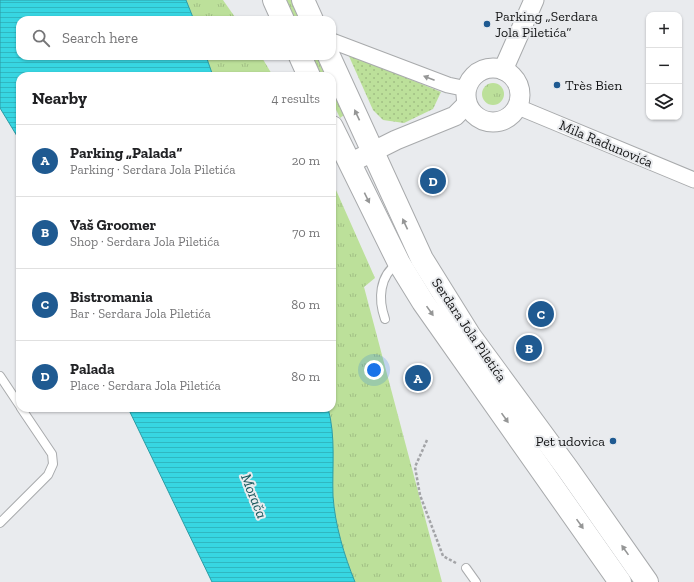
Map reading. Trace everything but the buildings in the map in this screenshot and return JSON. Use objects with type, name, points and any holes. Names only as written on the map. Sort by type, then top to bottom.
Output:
[{"type":"main road","points":[[274,0],[281,16]]},
{"type":"main road","points":[[303,0],[310,16]]},
{"type":"main road","points":[[302,60],[307,72]]},
{"type":"main road","name":"Serdara Jola Piletića","points":[[331,60],[374,151],[389,188],[422,259],[470,336],[567,468],[647,582]]},
{"type":"main road","name":"Serdara Jola Piletića","points":[[336,135],[399,263],[423,302],[620,582]]},
{"type":"street","points":[[503,70],[534,0]]},
{"type":"street","points":[[336,42],[448,85],[467,96],[475,115],[488,122],[497,122],[509,117],[518,107],[520,90],[511,74],[503,70],[492,68],[481,71],[472,78],[467,96],[455,116],[350,163]]},
{"type":"street","name":"Mila Radunovića","points":[[518,107],[694,180]]},
{"type":"lane","points":[[384,319],[381,307],[382,285],[389,271],[399,263]]},
{"type":"lane","points":[[0,376],[16,400]]},
{"type":"lane","points":[[2,518],[48,475],[53,464],[52,454],[24,412]]},
{"type":"lane","points":[[466,568],[476,582]]},
{"type":"path","points":[[427,440],[415,467],[420,495],[443,556],[466,568]]},
{"type":"green space","points":[[186,0],[223,0],[234,16],[192,16]]},
{"type":"green space","points":[[279,0],[292,0],[299,16],[286,16]]},
{"type":"green space","points":[[348,54],[441,92],[433,109],[404,123],[383,120],[373,110]]},
{"type":"green space","points":[[207,60],[263,60],[271,72],[212,72]]},
{"type":"green space","points":[[312,60],[319,60],[324,72],[318,72]]},
{"type":"green space","points":[[489,83],[497,83],[504,90],[504,98],[497,105],[489,105],[482,98],[482,90]]},
{"type":"green space","points":[[336,98],[344,115],[340,118],[336,110]]},
{"type":"green space","points":[[336,190],[375,278],[364,287],[442,582],[355,582],[347,561],[336,518],[333,496],[333,441],[329,412],[336,412]]},
{"type":"water","points":[[0,0],[186,0],[192,16],[16,16],[16,60],[207,60],[212,72],[16,72],[16,134],[0,108]]},
{"type":"water","name":"Morača","points":[[130,412],[329,412],[333,441],[333,496],[336,518],[344,551],[355,582],[212,582]]},
{"type":"place","name":"Parking „Serdara Jola Piletića“","points":[[487,24]]},
{"type":"place","name":"Très Bien","points":[[557,85]]},
{"type":"place","name":"Palada","points":[[433,181]]},
{"type":"place","name":"Bistromania","points":[[541,314]]},
{"type":"place","name":"Vaš Groomer","points":[[529,348]]},
{"type":"place","name":"Parking „Palada“","points":[[418,378]]},
{"type":"place","name":"Pet udovica","points":[[613,441]]}]
